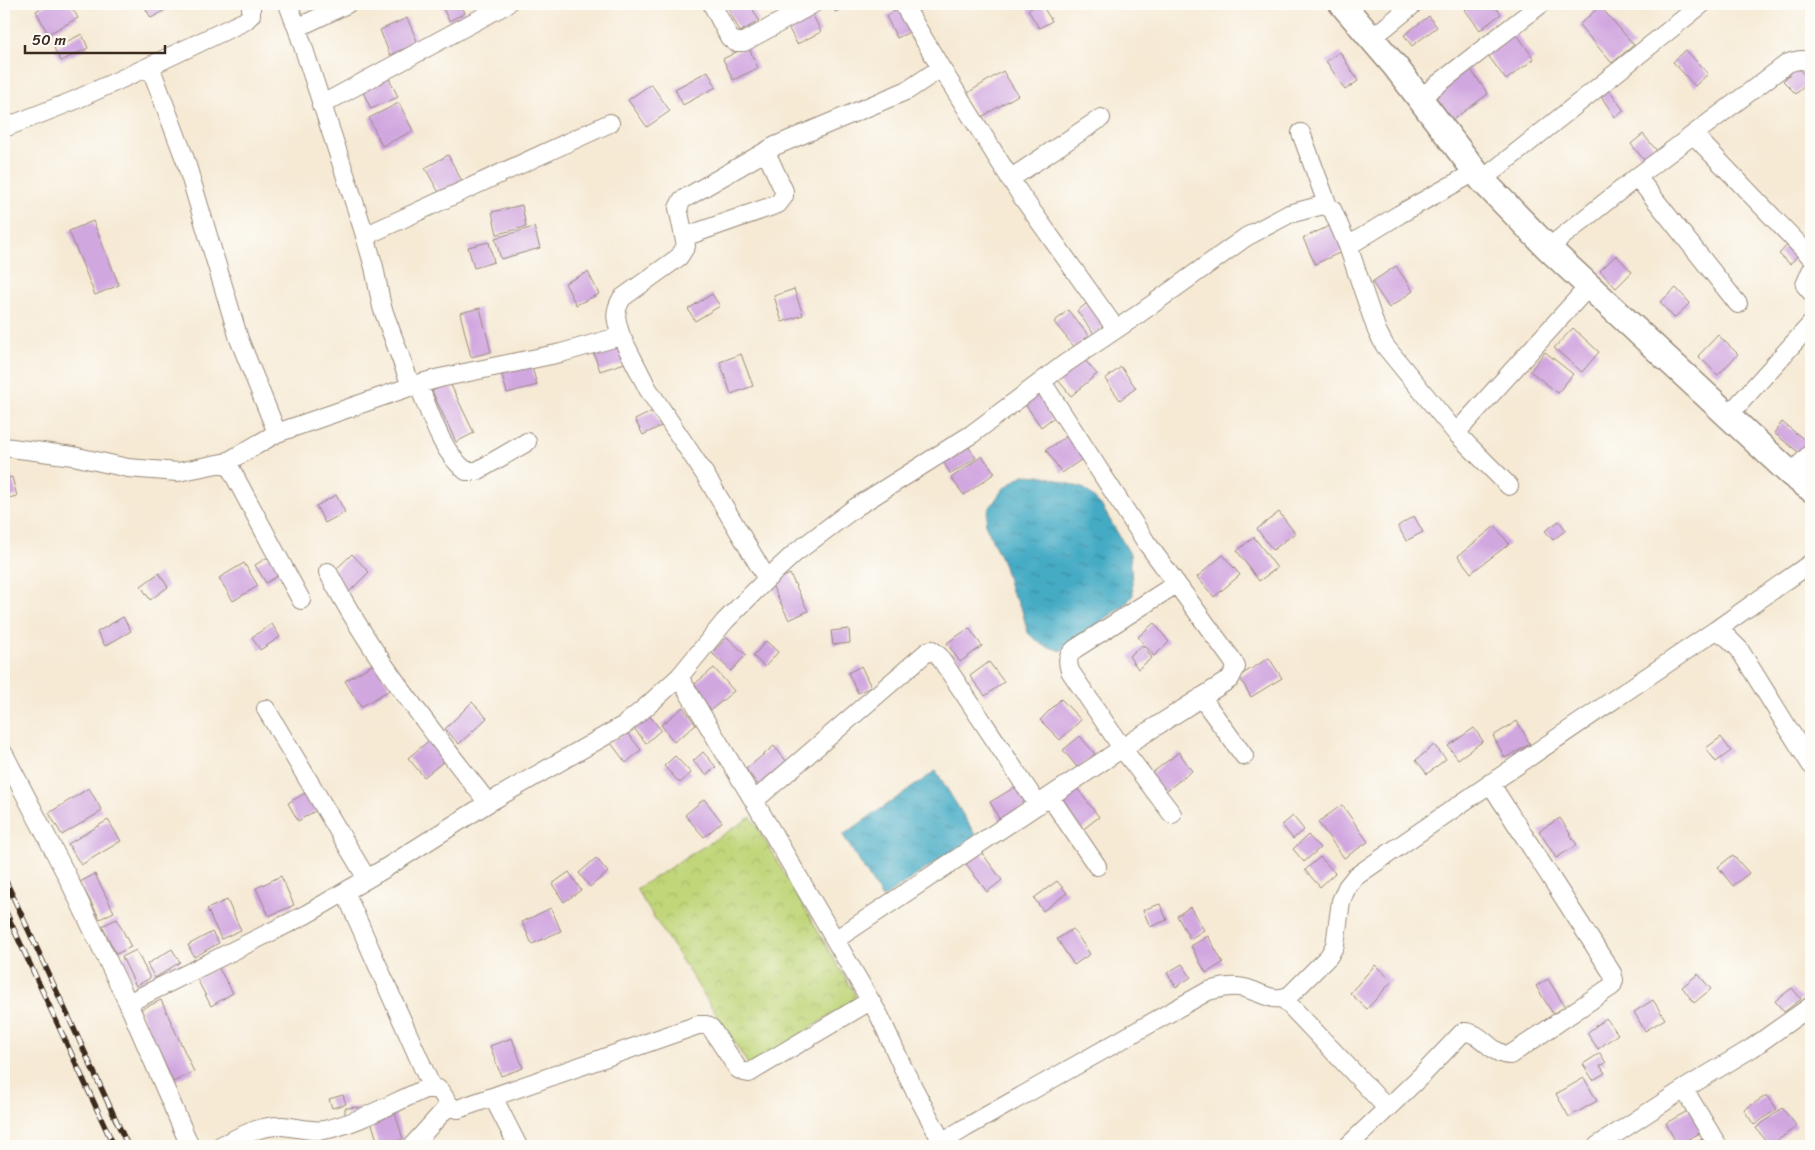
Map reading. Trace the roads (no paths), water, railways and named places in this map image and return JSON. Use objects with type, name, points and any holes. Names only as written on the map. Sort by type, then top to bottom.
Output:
[{"type":"street","points":[[288,4],[365,236],[382,306],[414,385],[444,444],[451,455],[466,471],[477,471],[527,442]]},
{"type":"street","points":[[297,28],[346,4]]},
{"type":"street","points":[[321,105],[507,4]]},
{"type":"street","points":[[712,4],[729,37],[735,42],[744,42],[813,4]]},
{"type":"street","points":[[903,4],[1010,178],[1116,329]]},
{"type":"street","points":[[1342,4],[1420,98],[1479,176],[1548,248],[1791,474],[1811,489]]},
{"type":"street","points":[[1372,38],[1414,4]]},
{"type":"street","points":[[1420,98],[1542,4]]},
{"type":"street","points":[[1348,246],[1400,214],[1479,176],[1702,4]]},
{"type":"street","points":[[4,128],[73,101],[245,21],[251,15],[256,5]]},
{"type":"street","points":[[1548,248],[1637,177],[1788,63],[1806,60],[1811,64]]},
{"type":"street","points":[[150,66],[185,159],[239,339],[277,433]]},
{"type":"street","points":[[767,579],[706,476],[648,389],[621,336],[616,321],[616,308],[622,298],[682,254],[686,246],[678,208],[682,200],[766,152],[908,90],[941,68]]},
{"type":"street","points":[[1010,178],[1101,118]]},
{"type":"street","points":[[365,236],[610,123]]},
{"type":"street","points":[[1301,133],[1328,206],[1332,209],[1348,246],[1377,331],[1385,346],[1456,433],[1509,486]]},
{"type":"street","points":[[1694,135],[1811,257]]},
{"type":"street","points":[[684,237],[782,201],[784,191],[766,152]]},
{"type":"street","points":[[1637,177],[1738,304]]},
{"type":"street","points":[[128,1003],[297,920],[367,879],[488,802],[624,724],[679,677],[725,621],[767,579],[795,553],[856,507],[972,434],[1246,237],[1289,214],[1317,206],[1328,206]]},
{"type":"street","points":[[1811,271],[1805,285],[1811,292]]},
{"type":"street","points":[[1456,433],[1589,286]]},
{"type":"street","points":[[1728,416],[1811,324]]},
{"type":"street","points":[[4,447],[73,456],[128,468],[178,472],[227,462],[277,433],[414,385],[561,353],[621,336]]},
{"type":"street","points":[[835,940],[1230,678],[1236,667],[1146,542],[1042,382]]},
{"type":"street","points":[[1791,474],[1811,453]]},
{"type":"street","points":[[227,462],[301,600]]},
{"type":"street","points":[[679,677],[754,801],[883,1024],[941,1145],[1208,991],[1227,986],[1243,988],[1275,999],[1290,995],[1329,956],[1336,939],[1341,901],[1355,877],[1490,782],[1582,722],[1811,563]]},
{"type":"street","points":[[328,572],[345,605],[369,644],[409,701],[488,802]]},
{"type":"street","points":[[1172,814],[1122,748],[1070,671],[1067,663],[1068,655],[1075,649],[1176,584]]},
{"type":"street","points":[[1716,630],[1739,649],[1811,764]]},
{"type":"street","points":[[754,801],[928,651],[932,650],[939,656],[1044,801],[1097,866]]},
{"type":"street","points":[[1201,697],[1244,756]]},
{"type":"street","points":[[266,709],[367,879]]},
{"type":"street","points":[[4,754],[66,874],[128,1003],[190,1146]]},
{"type":"street","points":[[1348,1146],[1462,1032],[1474,1034],[1500,1054],[1510,1055],[1612,986],[1614,980],[1612,973],[1490,782]]},
{"type":"street","points":[[345,892],[432,1088]]},
{"type":"street","points":[[1283,998],[1387,1108]]},
{"type":"street","points":[[220,1146],[265,1128],[280,1126],[321,1130],[342,1126],[424,1089],[438,1089],[453,1109],[458,1109],[698,1024],[711,1028],[738,1069],[749,1073],[870,1001]]},
{"type":"street","points":[[1597,1146],[1620,1140],[1684,1089],[1752,1048],[1811,1006]]},
{"type":"street","points":[[1684,1089],[1718,1146]]},
{"type":"street","points":[[493,1097],[518,1146]]},
{"type":"street","points":[[412,1146],[449,1105]]},
{"type":"water","points":[[1023,475],[1045,476],[1085,489],[1101,505],[1130,554],[1133,595],[1125,605],[1061,651],[1043,645],[1028,633],[1022,610],[1011,591],[1003,563],[985,524],[989,509],[1003,489]]},
{"type":"water","points":[[936,771],[976,836],[882,898],[843,835]]},
{"type":"railway","points":[[4,877],[128,1146]]},
{"type":"railway","points":[[4,908],[114,1146]]}]
